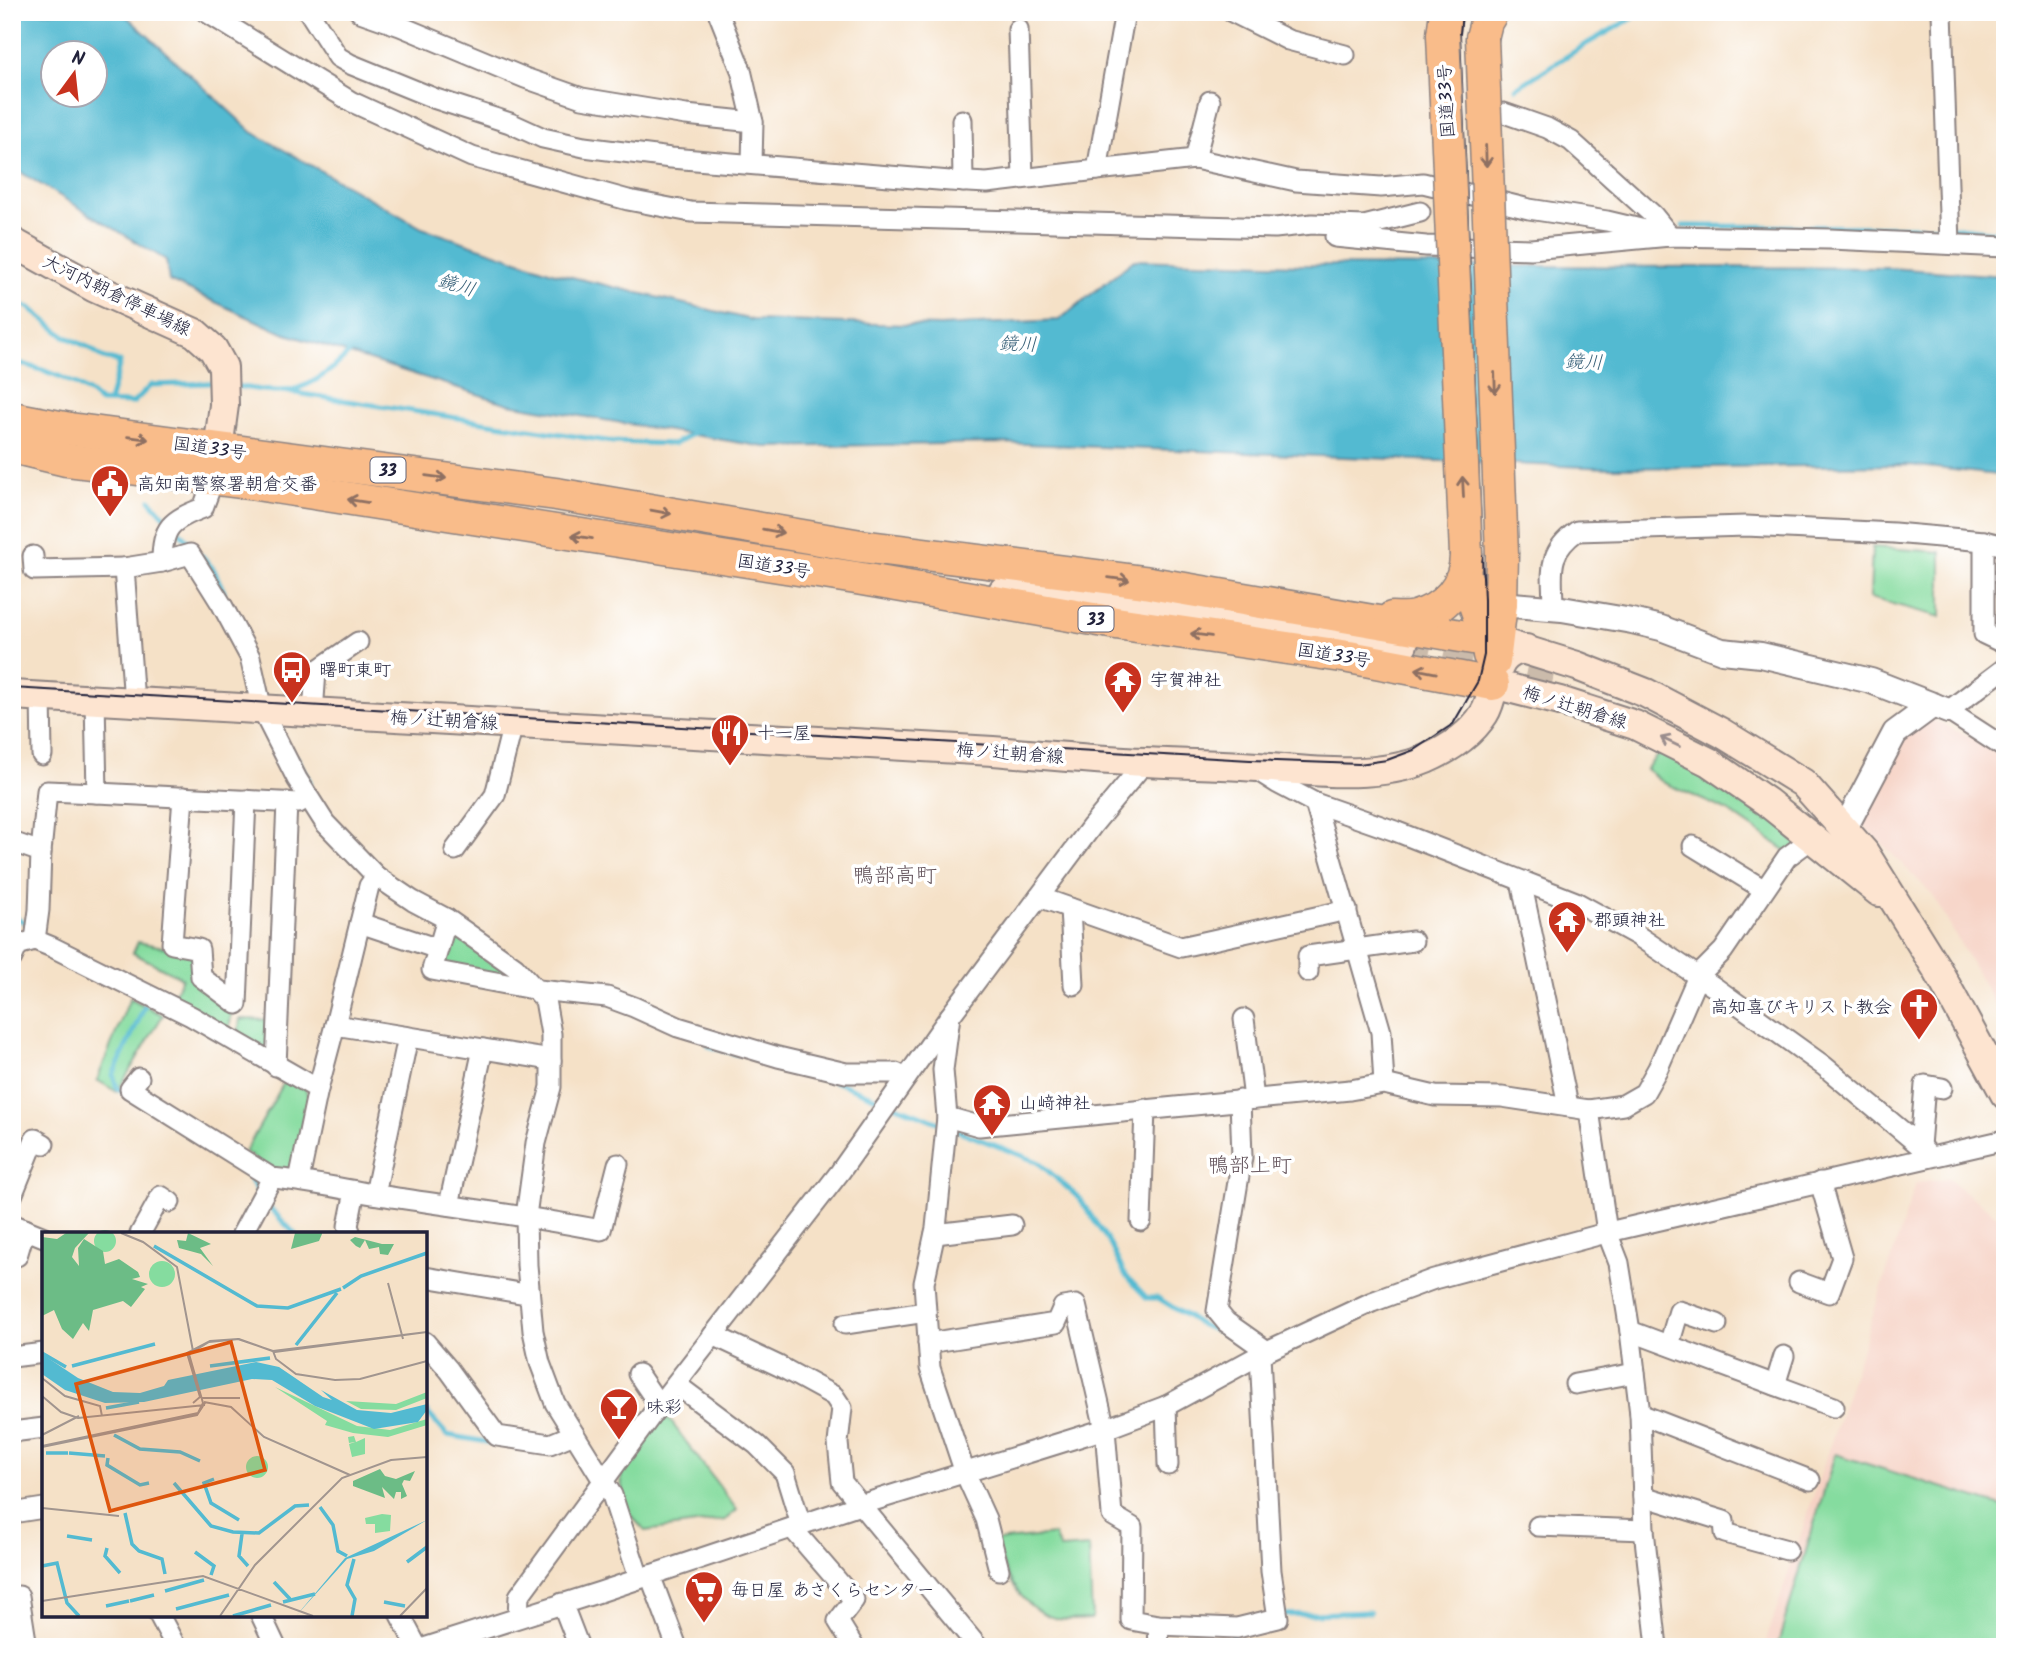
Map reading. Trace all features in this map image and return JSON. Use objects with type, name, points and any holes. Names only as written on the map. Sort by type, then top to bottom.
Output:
[{"type":"highway","name":"国道33号","points":[[1363,620],[1415,617],[1440,605],[1451,596],[1466,571],[1444,24]]},
{"type":"highway","points":[[1487,25],[1503,643],[1493,684]]},
{"type":"highway","name":"国道33号","points":[[12,418],[217,464],[1116,623],[1349,657],[1493,684]]},
{"type":"highway","name":"国道33号","points":[[12,447],[66,460],[217,464],[556,494],[861,546],[1144,582],[1503,643]]},
{"type":"highway","points":[[1466,571],[1503,643]]},
{"type":"main road","name":"大河内朝倉停車場線","points":[[12,242],[95,288],[195,333],[213,349],[223,367],[223,405],[217,464]]},
{"type":"main road","points":[[861,546],[1106,600]]},
{"type":"main road","points":[[856,578],[1106,600],[1403,644]]},
{"type":"main road","name":"梅ノ辻朝倉線","points":[[1503,643],[1577,666],[1646,693],[1722,733],[1803,783],[1844,830],[1857,860],[1902,912],[1937,969],[2005,1094]]},
{"type":"main road","points":[[1554,677],[1638,706],[1676,723],[1787,795],[1857,860]]},
{"type":"main road","name":"梅ノ辻朝倉線","points":[[12,695],[1145,762],[1371,771],[1424,760],[1451,747],[1469,732],[1490,703],[1493,684],[1560,701],[1634,725],[1709,762],[1813,838],[1857,860]]},
{"type":"street","points":[[206,12],[303,74],[389,121],[472,157],[628,200],[691,212],[1275,228],[1312,224],[1364,226],[1420,212]]},
{"type":"street","points":[[309,12],[338,57],[351,64],[436,99],[510,123],[543,138],[584,147],[987,183],[1195,159],[1296,181],[1381,187],[1423,183],[1529,209],[1607,221],[1670,236]]},
{"type":"street","points":[[360,12],[400,19],[525,78],[582,98],[685,115],[753,122]]},
{"type":"street","points":[[718,12],[741,70],[753,122],[752,163]]},
{"type":"street","points":[[1097,170],[1125,12]]},
{"type":"street","points":[[1231,12],[1287,40],[1345,55]]},
{"type":"street","points":[[1942,12],[1950,244]]},
{"type":"street","points":[[1018,29],[1023,178]]},
{"type":"street","points":[[1195,159],[1210,100]]},
{"type":"street","points":[[1504,113],[1546,128],[1571,141],[1653,215],[1670,236]]},
{"type":"street","points":[[962,120],[962,182]]},
{"type":"street","points":[[1275,228],[1309,235],[1426,246],[1531,249],[1670,236],[1830,239],[2005,247]]},
{"type":"street","points":[[162,562],[162,544],[174,522],[203,508],[217,464]]},
{"type":"street","points":[[1553,608],[1555,554],[1562,541],[1577,531],[1746,526],[1894,533],[1984,541],[2005,546]]},
{"type":"street","points":[[1984,541],[1984,634],[2005,644]]},
{"type":"street","points":[[33,556],[34,570],[124,568],[190,554],[250,657],[262,710],[311,803],[325,823],[376,876],[413,901],[447,919],[515,967],[545,1000],[551,1034],[551,1087],[536,1143],[526,1216],[533,1331],[540,1363],[555,1403],[612,1495],[644,1577],[677,1647]]},
{"type":"street","points":[[124,568],[134,702]]},
{"type":"street","points":[[1466,571],[1476,596],[1489,603],[1553,608],[1632,621],[1661,628],[1722,651],[1761,655],[1871,681],[1941,708],[2005,748]]},
{"type":"street","points":[[313,713],[316,671],[358,642]]},
{"type":"street","points":[[1844,830],[1895,733],[2005,668]]},
{"type":"street","points":[[41,696],[42,755]]},
{"type":"street","points":[[95,700],[97,793]]},
{"type":"street","points":[[455,850],[495,795],[513,724]]},
{"type":"street","points":[[518,1616],[519,1596],[602,1482],[840,1172],[950,1016],[1092,826],[1145,762]]},
{"type":"street","points":[[1252,766],[1315,803],[1576,902],[1637,936],[1699,976],[1824,1066],[1924,1151]]},
{"type":"street","points":[[311,803],[47,791],[40,852],[39,910],[20,947],[191,1016],[318,1089]]},
{"type":"street","points":[[183,797],[172,944],[199,949],[201,977],[237,1004]]},
{"type":"street","points":[[232,1039],[237,1004],[246,800]]},
{"type":"street","points":[[276,1066],[288,803]]},
{"type":"street","points":[[1315,803],[1381,1032],[1384,1084]]},
{"type":"street","points":[[947,1124],[979,1126],[1042,1122],[1145,1109],[1350,1090],[1384,1084],[1435,1096],[1502,1097],[1589,1110],[1623,1105],[1644,1093],[1699,976],[1723,951],[1787,857],[1813,838]]},
{"type":"street","points":[[12,842],[40,852]]},
{"type":"street","points":[[1693,846],[1763,889]]},
{"type":"street","points":[[299,1180],[318,1089],[369,886],[376,876]]},
{"type":"street","points":[[1521,881],[1568,1105]]},
{"type":"street","points":[[1039,898],[1181,947],[1346,910]]},
{"type":"street","points":[[1070,908],[1074,985]]},
{"type":"street","points":[[447,919],[432,970],[538,990],[607,997],[634,1006],[678,1027],[778,1057],[846,1073],[896,1073],[906,1078]]},
{"type":"street","points":[[360,923],[438,949]]},
{"type":"street","points":[[1308,972],[1307,956],[1413,941]]},
{"type":"street","points":[[950,1016],[943,1070],[947,1124],[935,1234],[924,1283],[930,1368],[965,1474],[986,1519],[999,1570]]},
{"type":"street","points":[[928,1343],[1056,1323],[1063,1307],[1076,1305],[1105,1429],[1112,1515],[1132,1527],[1131,1619],[1158,1625],[1237,1628],[1279,1618],[1271,1571],[1264,1353],[1226,1322],[1217,1311],[1242,1157],[1247,1100],[1244,1019]]},
{"type":"street","points":[[335,1025],[551,1060]]},
{"type":"street","points":[[375,1195],[408,1037]]},
{"type":"street","points":[[449,1205],[483,1049]]},
{"type":"street","points":[[139,1078],[131,1088],[264,1190]]},
{"type":"street","points":[[1924,1151],[1925,1085],[1942,1088]]},
{"type":"street","points":[[1141,1221],[1145,1109]]},
{"type":"street","points":[[1589,1110],[1607,1232],[1619,1263],[1630,1331],[1640,1414],[1644,1531],[1657,1647]]},
{"type":"street","points":[[14,1186],[34,1139],[44,1144]]},
{"type":"street","points":[[427,1647],[860,1505],[1105,1429],[1166,1406],[1264,1353],[1372,1302],[1434,1279],[1607,1232],[1820,1182],[1924,1151],[2005,1140]]},
{"type":"street","points":[[243,1232],[264,1190],[299,1180],[375,1195],[526,1216],[601,1230],[618,1164]]},
{"type":"street","points":[[1799,1282],[1829,1293],[1842,1258],[1820,1182]]},
{"type":"street","points":[[350,1232],[348,1226],[355,1191]]},
{"type":"street","points":[[141,1232],[160,1196]]},
{"type":"street","points":[[935,1234],[1012,1225]]},
{"type":"street","points":[[17,1256],[27,1230]]},
{"type":"street","points":[[427,1277],[520,1293],[529,1292]]},
{"type":"street","points":[[1668,1346],[1679,1311],[1717,1324]]},
{"type":"street","points":[[845,1324],[926,1312]]},
{"type":"street","points":[[1630,1331],[1834,1407]]},
{"type":"street","points":[[713,1335],[834,1396],[842,1408],[838,1443],[842,1482],[978,1647]]},
{"type":"street","points":[[427,1344],[449,1370],[496,1436],[550,1444],[574,1434]]},
{"type":"street","points":[[12,1357],[42,1353]]},
{"type":"street","points":[[1775,1385],[1784,1356]]},
{"type":"street","points":[[1575,1384],[1635,1373]]},
{"type":"street","points":[[638,1374],[659,1405]]},
{"type":"street","points":[[677,1384],[757,1445],[785,1473],[796,1527],[854,1600],[838,1621],[854,1647]]},
{"type":"street","points":[[1166,1406],[1168,1465]]},
{"type":"street","points":[[1640,1414],[1810,1480]]},
{"type":"street","points":[[12,1432],[42,1428]]},
{"type":"street","points":[[1643,1496],[1724,1521],[1725,1533],[1787,1550]]},
{"type":"street","points":[[12,1513],[42,1508]]},
{"type":"street","points":[[1538,1526],[1644,1531]]},
{"type":"street","points":[[19,1596],[27,1647]]},
{"type":"street","points":[[562,1603],[579,1647]]},
{"type":"street","points":[[160,1617],[176,1647]]},
{"type":"street","points":[[262,1617],[276,1647]]},
{"type":"street","points":[[401,1617],[417,1647]]},
{"type":"street","points":[[1158,1625],[1159,1647]]},
{"type":"shaded area","points":[[1928,718],[2005,756],[2005,1022],[1932,894],[1855,817],[1901,736]]},
{"type":"shaded area","points":[[1948,1179],[2005,1222],[2005,1647],[1764,1647],[1916,1183]]},
{"type":"green space","points":[[1872,547],[1941,552],[1941,617],[1870,598]]},
{"type":"green space","points":[[1661,751],[1697,768],[1804,840],[1788,852],[1728,811],[1664,783],[1646,769]]},
{"type":"green space","points":[[448,928],[508,973],[506,979],[437,965]]},
{"type":"green space","points":[[138,942],[193,953],[232,1007],[229,1031],[172,999],[182,978],[133,953]]},
{"type":"green space","points":[[130,998],[163,1015],[117,1092],[97,1080]]},
{"type":"green space","points":[[240,1019],[274,1020],[268,1056],[238,1038]]},
{"type":"green space","points":[[286,1079],[305,1088],[310,1101],[296,1166],[290,1172],[266,1167],[245,1152]]},
{"type":"green space","points":[[669,1419],[737,1510],[725,1520],[645,1531],[623,1507],[621,1473],[659,1420]]},
{"type":"green space","points":[[1835,1454],[2005,1507],[2005,1647],[1777,1647]]},
{"type":"green space","points":[[1054,1535],[1060,1549],[1089,1547],[1092,1619],[1058,1619],[1034,1608],[1009,1578],[995,1541]]},
{"type":"water","name":"鏡川","points":[[12,12],[122,12],[252,132],[422,228],[555,273],[752,320],[940,326],[1059,320],[1134,260],[1301,265],[1889,268],[2005,276],[2005,476],[1909,465],[1611,468],[1002,443],[765,447],[509,404],[283,333],[169,281],[166,260],[12,167]]},
{"type":"waterway","points":[[1516,88],[1643,12]]},
{"type":"waterway","points":[[1683,226],[1952,227],[2005,233]]},
{"type":"waterway","points":[[12,301],[30,308],[64,336],[90,348],[103,358],[120,362],[109,402]]},
{"type":"waterway","points":[[232,386],[270,391],[292,390],[321,377],[352,350]]},
{"type":"waterway","points":[[12,361],[70,381],[100,402],[133,403],[151,385],[210,383]]},
{"type":"waterway","points":[[283,391],[613,442],[674,444],[696,432]]},
{"type":"waterway","points":[[150,500],[169,521]]},
{"type":"waterway","points":[[176,528],[195,549]]},
{"type":"waterway","points":[[202,556],[214,570],[224,592]]},
{"type":"waterway","points":[[296,757],[310,782]]},
{"type":"waterway","points":[[12,916],[31,925]]},
{"type":"waterway","points":[[126,1094],[117,1088],[113,1075],[145,1006]]},
{"type":"waterway","points":[[709,1046],[737,1054]]},
{"type":"waterway","points":[[821,1076],[942,1124]]},
{"type":"waterway","points":[[951,1128],[1038,1162],[1079,1198],[1110,1244],[1125,1275],[1147,1298],[1158,1298],[1201,1325],[1235,1338]]},
{"type":"waterway","points":[[244,1169],[259,1194]]},
{"type":"waterway","points":[[264,1202],[293,1232]]},
{"type":"waterway","points":[[427,1412],[447,1435],[498,1444]]},
{"type":"waterway","points":[[1282,1615],[1370,1612]]},
{"type":"waterway","points":[[1232,1633],[1234,1647]]},
{"type":"tunnel","points":[[1403,644],[1554,677]]},
{"type":"tram line","points":[[12,688],[1250,760],[1359,764],[1387,760],[1414,750],[1453,724],[1478,681],[1484,655],[1484,600],[1460,34],[1462,12]]},
{"type":"place","name":"高知南警察署朝倉交番","points":[[110,518]]},
{"type":"place","name":"曙町東町","points":[[292,704]]},
{"type":"place","name":"宇賀神社","points":[[1123,714]]},
{"type":"place","name":"十一屋","points":[[730,767]]},
{"type":"place","name":"郡頭神社","points":[[1567,954]]},
{"type":"place","name":"高知喜びキリスト教会","points":[[1919,1041]]},
{"type":"place","name":"山﨑神社","points":[[992,1137]]},
{"type":"place","name":"味彩","points":[[619,1441]]},
{"type":"place","name":"毎日屋 あさくらセンター","points":[[704,1624]]},
{"type":"district","name":"鴨部高町","points":[[895,875]]},
{"type":"district","name":"鴨部上町","points":[[1250,1165]]}]
